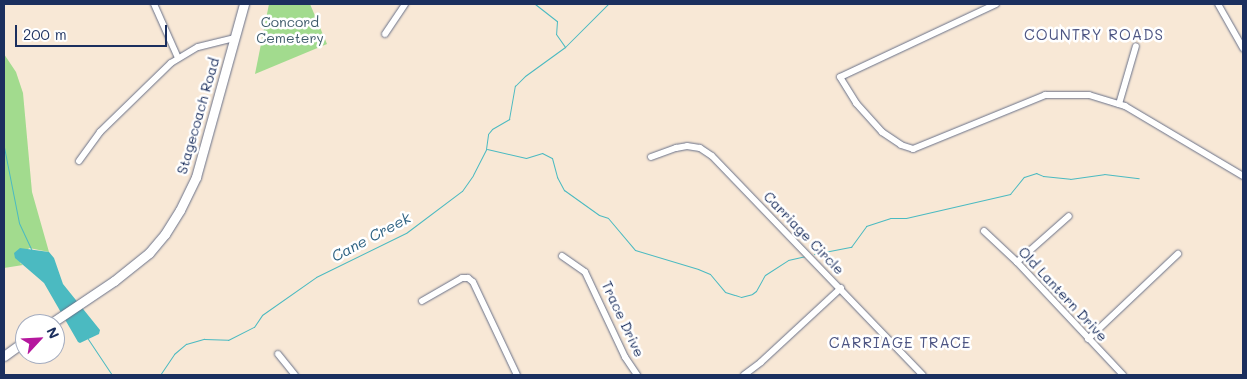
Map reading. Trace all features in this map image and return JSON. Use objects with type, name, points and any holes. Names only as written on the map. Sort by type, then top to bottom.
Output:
[{"type":"street","points":[[154,4],[178,58]]},
{"type":"street","name":"Stagecoach Road","points":[[65,314],[114,282],[149,253],[165,234],[180,210],[196,177],[244,4]]},
{"type":"street","points":[[385,34],[405,4]]},
{"type":"street","points":[[996,4],[840,77],[856,103],[882,132],[901,145],[913,149],[1045,95],[1089,95],[1119,104],[1178,136],[1243,176]]},
{"type":"street","points":[[1218,4],[1243,48]]},
{"type":"street","points":[[79,161],[100,132],[178,58],[198,47],[234,38]]},
{"type":"street","points":[[1119,104],[1136,46]]},
{"type":"street","name":"Carriage Circle","points":[[651,157],[676,148],[700,148],[712,156],[923,375]]},
{"type":"street","points":[[1017,262],[1069,216]]},
{"type":"street","name":"Old Lantern Drive","points":[[984,231],[1017,262],[1122,375]]},
{"type":"street","points":[[1088,339],[1178,254]]},
{"type":"street","name":"Trace Drive","points":[[562,256],[586,272],[625,357],[636,375]]},
{"type":"street","points":[[422,300],[462,278],[468,278],[473,282],[517,375]]},
{"type":"street","points":[[744,375],[761,362],[841,288]]},
{"type":"street","points":[[4,356],[15,348]]},
{"type":"street","points":[[278,354],[295,375]]},
{"type":"green space","name":"Concord Cemetery","points":[[269,4],[310,4],[327,44],[255,74]]},
{"type":"green space","points":[[4,54],[16,72],[23,93],[32,192],[49,252],[29,248],[20,263],[23,265],[4,268]]},
{"type":"water","points":[[20,248],[49,252],[54,258],[63,284],[100,330],[99,334],[80,343],[78,342],[65,319],[65,314],[62,314],[44,283],[15,258],[14,253]]},
{"type":"waterway","points":[[535,4],[557,21],[556,34],[565,47]]},
{"type":"waterway","name":"Cane Creek","points":[[160,375],[174,354],[186,344],[204,339],[228,340],[254,327],[262,315],[316,277],[406,233],[462,191],[473,175],[486,149],[488,134],[492,129],[509,119],[515,86],[525,76],[565,47],[608,4]]},
{"type":"waterway","points":[[4,147],[19,223],[31,249]]},
{"type":"waterway","points":[[487,149],[526,158],[542,153],[552,158],[557,177],[564,190],[599,215],[608,218],[635,250],[710,274],[725,292],[741,297],[752,294],[756,291],[765,275],[788,260],[805,256]]},
{"type":"waterway","points":[[814,254],[851,247],[866,226],[890,218],[906,218],[1010,194],[1024,177],[1036,173],[1043,176],[1070,179],[1104,174],[1139,178]]},
{"type":"waterway","points":[[88,339],[112,375]]},
{"type":"district","name":"COUNTRY ROADS","points":[[1094,35]]},
{"type":"district","name":"CARRIAGE TRACE","points":[[900,343]]}]
